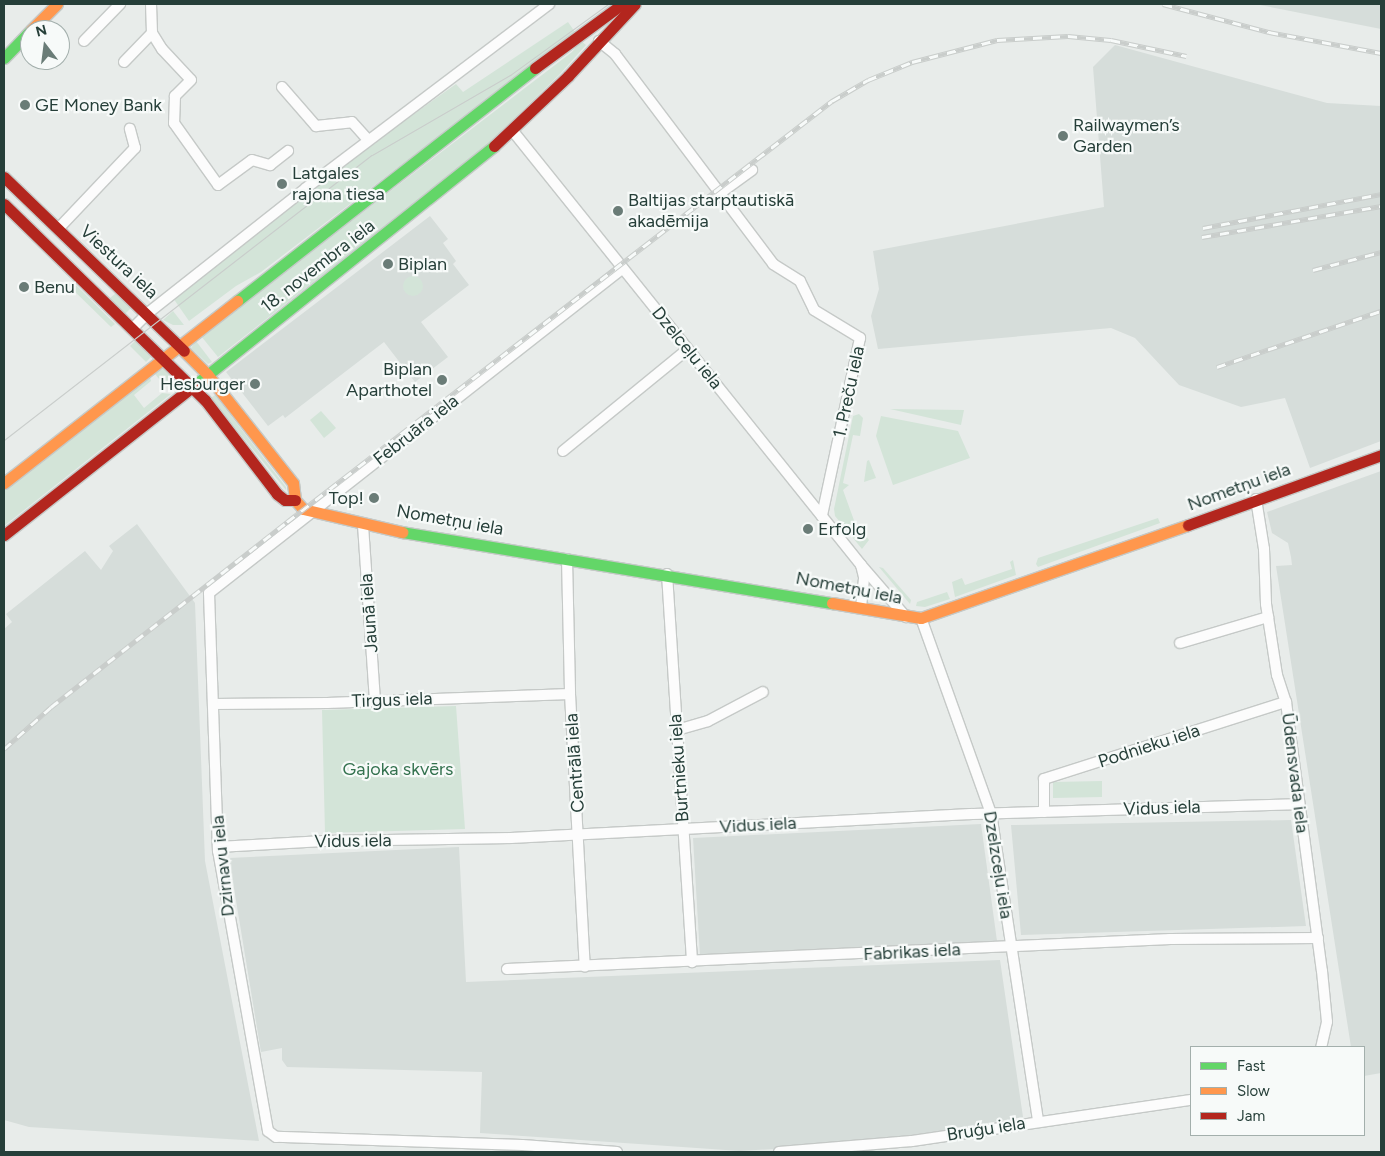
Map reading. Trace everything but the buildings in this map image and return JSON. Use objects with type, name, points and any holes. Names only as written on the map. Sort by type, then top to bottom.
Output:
[{"type":"street","points":[[42,20],[57,4]]},
{"type":"street","points":[[84,41],[120,4]]},
{"type":"street","points":[[151,4],[152,33],[162,49],[190,80],[175,96],[174,123],[218,185],[252,160],[270,165],[288,152]]},
{"type":"street","points":[[132,329],[148,313],[368,140],[420,104],[549,4]]},
{"type":"street","name":"18. novembra iela","points":[[4,483],[622,4]]},
{"type":"street","name":"18. novembra iela","points":[[4,534],[468,170],[512,130],[635,4]]},
{"type":"street","points":[[124,62],[152,33]]},
{"type":"street","name":"1. Preču iela","points":[[599,41],[615,54],[773,264],[800,281],[814,310],[860,338],[822,516]]},
{"type":"street","points":[[4,58],[20,42]]},
{"type":"street","points":[[282,87],[316,126],[352,122],[368,140]]},
{"type":"street","points":[[58,229],[135,148],[130,129]]},
{"type":"street","name":"Dzelceļu iela","points":[[512,130],[861,565],[907,617]]},
{"type":"street","points":[[719,194],[752,170]]},
{"type":"street","name":"Viestura iela","points":[[4,177],[148,313],[207,374]]},
{"type":"street","points":[[4,204],[192,386]]},
{"type":"street","name":"Februāra iela","points":[[209,593],[623,268]]},
{"type":"street","points":[[563,451],[688,349]]},
{"type":"street","points":[[207,374],[293,483],[295,500]]},
{"type":"street","name":"Nometņu iela","points":[[192,386],[277,494],[285,500],[295,500],[310,513],[363,525],[667,574],[921,618],[1071,568],[1381,455]]},
{"type":"street","name":"Ūdensvada iela","points":[[1256,500],[1264,549],[1268,617],[1277,675],[1286,702],[1298,804],[1318,938],[1327,1022],[1321,1046]]},
{"type":"street","name":"Jaunā iela","points":[[363,525],[376,700]]},
{"type":"street","name":"Centrālā iela","points":[[568,558],[570,694],[580,834],[585,967]]},
{"type":"street","points":[[861,565],[864,577],[861,608]]},
{"type":"street","name":"Burtnieku iela","points":[[667,574],[692,962]]},
{"type":"street","name":"Dzirnavu iela","points":[[209,593],[218,847],[237,970],[267,1126],[271,1134],[276,1137],[512,1145],[617,1152]]},
{"type":"street","points":[[1180,643],[1268,617]]},
{"type":"street","name":"Dzelzceļu iela","points":[[921,618],[992,813],[1010,946],[1038,1121]]},
{"type":"street","points":[[677,730],[708,721],[764,692]]},
{"type":"street","name":"Tirgus iela","points":[[214,704],[570,694]]},
{"type":"street","name":"Podnieku iela","points":[[1044,812],[1044,779],[1286,702]]},
{"type":"street","name":"Vidus iela","points":[[218,847],[580,834],[992,813],[1298,804]]},
{"type":"street","name":"Fabrikas iela","points":[[507,969],[692,962],[1170,938],[1318,938]]},
{"type":"street","name":"Bruģu iela","points":[[779,1152],[899,1143],[1038,1121],[1190,1100]]},
{"type":"shaded area","points":[[1255,4],[1381,4],[1381,29]]},
{"type":"shaded area","points":[[1115,45],[1327,103],[1381,106],[1381,441],[1310,468],[1285,398],[1241,407],[1179,385],[1135,338],[1111,328],[878,349],[871,316],[879,289],[873,251],[1104,207],[1093,67]]},
{"type":"shaded area","points":[[430,216],[448,239],[443,243],[456,261],[453,264],[469,285],[421,322],[448,357],[415,382],[384,342],[285,418],[283,415],[268,426],[226,372]]},
{"type":"shaded area","points":[[1381,471],[1381,1073],[1365,1076],[1365,1046],[1351,1046],[1276,566],[1292,565],[1291,557],[1288,543],[1272,533],[1267,512]]},
{"type":"shaded area","points":[[137,524],[195,603],[205,861],[259,1141],[29,1127],[4,1120],[4,629],[12,622],[6,614],[85,551],[101,570],[113,551],[109,546]]},
{"type":"shaded area","points":[[1291,820],[1306,926],[1021,935],[1011,825]]},
{"type":"shaded area","points":[[981,824],[997,941],[700,956],[693,838]]},
{"type":"shaded area","points":[[459,847],[466,982],[1000,960],[1023,1117],[874,1143],[740,1151],[480,1133],[482,1072],[287,1067],[282,1060],[282,1048],[261,1052],[229,858]]},
{"type":"green space","points":[[568,22],[575,32],[261,272],[236,286],[189,321],[173,298],[369,146],[456,84],[463,92]]},
{"type":"green space","points":[[581,41],[586,45],[559,75],[475,156],[218,357],[201,336],[572,52]]},
{"type":"green space","points":[[413,276],[420,279],[423,286],[420,293],[413,296],[406,293],[403,286],[406,279]]},
{"type":"green space","points":[[65,282],[77,286],[115,324],[111,327]]},
{"type":"green space","points":[[116,293],[133,306],[124,315],[110,298]]},
{"type":"green space","points":[[173,311],[184,325],[173,325],[163,320]]},
{"type":"green space","points":[[135,341],[151,357],[146,362],[130,346]]},
{"type":"green space","points":[[196,341],[212,362],[208,364],[191,348]]},
{"type":"green space","points":[[160,368],[165,368],[180,384],[176,390],[165,386],[155,374]]},
{"type":"green space","points":[[150,377],[151,381],[134,395],[144,408],[162,393],[171,394],[4,526],[4,491]]},
{"type":"green space","points":[[215,395],[286,487],[286,490],[211,398]]},
{"type":"green space","points":[[890,409],[964,410],[961,425]]},
{"type":"green space","points":[[321,411],[336,428],[324,438],[310,420]]},
{"type":"green space","points":[[859,414],[863,418],[860,436],[853,435],[843,483],[849,485],[843,490],[860,537],[865,535],[869,540],[862,549],[835,516],[834,509],[853,416]]},
{"type":"green space","points":[[881,416],[958,431],[970,458],[893,485],[876,436]]},
{"type":"green space","points":[[869,460],[876,478],[864,482],[867,461]]},
{"type":"green space","points":[[1158,518],[1160,523],[1038,567],[1036,564],[1038,558]]},
{"type":"green space","points":[[1013,560],[1016,575],[955,597],[952,582],[962,578],[965,585],[1012,569],[1010,562]]},
{"type":"green space","points":[[879,567],[883,568],[911,600],[910,604]]},
{"type":"green space","points":[[947,592],[950,599],[925,607],[916,606],[917,602]]},
{"type":"green space","name":"Gajoka skvērs","points":[[456,706],[465,829],[325,833],[322,710]]},
{"type":"green space","points":[[1102,781],[1102,797],[1053,798],[1053,782]]},
{"type":"tram line","points":[[4,440],[372,155],[510,75],[608,4]]},
{"type":"railway","points":[[1163,4],[1269,32],[1381,53]]},
{"type":"railway","points":[[4,749],[51,707],[287,522],[832,101],[868,80],[912,62],[997,40],[1068,36],[1111,40],[1186,56]]},
{"type":"railway","points":[[1203,228],[1381,194]]},
{"type":"railway","points":[[1202,237],[1381,206]]},
{"type":"railway","points":[[1313,270],[1381,252]]},
{"type":"railway","points":[[1217,367],[1381,311]]},
{"type":"traffic: fast","points":[[4,58],[20,41]]},
{"type":"traffic: fast","points":[[237,301],[535,68]]},
{"type":"traffic: fast","points":[[196,384],[494,146]]},
{"type":"traffic: fast","points":[[402,532],[832,603]]},
{"type":"traffic: slow","points":[[41,20],[57,4]]},
{"type":"traffic: slow","points":[[4,483],[237,301]]},
{"type":"traffic: slow","points":[[184,351],[207,374],[293,483],[295,500],[303,509],[402,532]]},
{"type":"traffic: slow","points":[[832,603],[921,618],[1188,525]]},
{"type":"traffic: jam","points":[[535,68],[622,4]]},
{"type":"traffic: jam","points":[[494,146],[568,76],[635,4]]},
{"type":"traffic: jam","points":[[4,177],[184,351]]},
{"type":"traffic: jam","points":[[4,204],[205,400],[277,494],[285,500],[295,500]]},
{"type":"traffic: jam","points":[[4,535],[196,384]]},
{"type":"traffic: jam","points":[[1188,525],[1381,455]]},
{"type":"place","name":"GE Money Bank","points":[[25,105]]},
{"type":"place","name":"Railwaymen’s Garden","points":[[1063,136]]},
{"type":"place","name":"Latgales rajona tiesa","points":[[282,184]]},
{"type":"place","name":"Baltijas starptautiskā akadēmija","points":[[618,211]]},
{"type":"place","name":"Biplan","points":[[388,264]]},
{"type":"place","name":"Benu","points":[[24,287]]},
{"type":"place","name":"Biplan Aparthotel","points":[[442,380]]},
{"type":"place","name":"Hesburger","points":[[255,384]]},
{"type":"place","name":"Top!","points":[[374,498]]},
{"type":"place","name":"Erfolg","points":[[808,529]]}]
